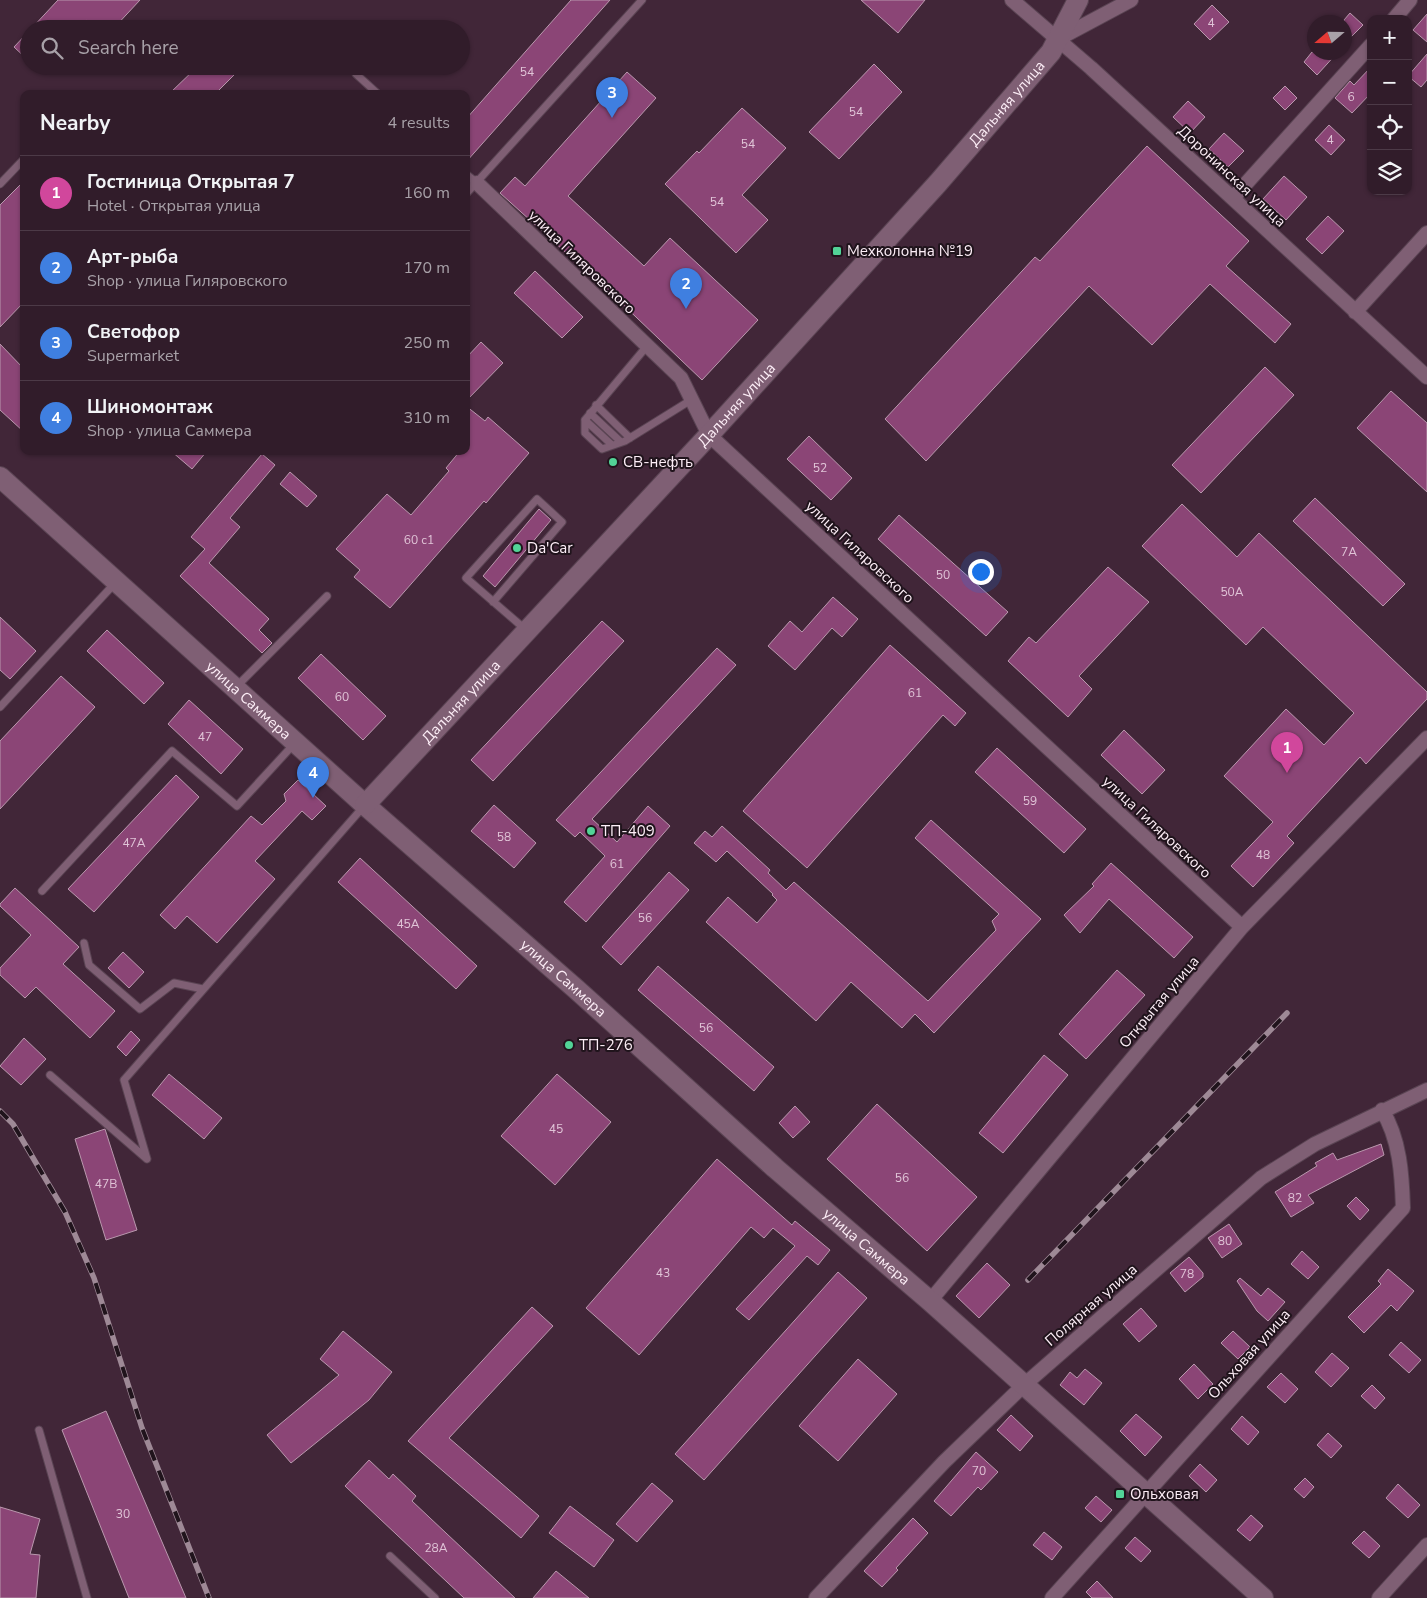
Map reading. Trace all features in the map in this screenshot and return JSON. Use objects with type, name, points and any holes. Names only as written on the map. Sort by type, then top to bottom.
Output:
[{"type":"street","name":"Доронинская улица","points":[[1012,0],[1058,39],[1427,377]]},
{"type":"street","name":"Дальняя улица","points":[[365,805],[709,435],[938,183],[1051,52],[1078,0]]},
{"type":"street","points":[[1397,15],[1410,0]]},
{"type":"street","name":"Дальняя улица","points":[[1058,39],[1128,1]]},
{"type":"street","points":[[1233,198],[1367,49]]},
{"type":"street","name":"улица Гиляровского","points":[[472,178],[681,378],[709,435],[1242,928]]},
{"type":"street","points":[[1355,312],[1427,233]]},
{"type":"street","name":"улица Саммера","points":[[0,476],[365,805],[576,989],[775,1168],[930,1301],[1263,1598]]},
{"type":"street","name":"Открытая улица","points":[[930,1301],[1242,928],[1427,738]]},
{"type":"street","name":"Полярная улица","points":[[816,1598],[938,1468],[1024,1385],[1261,1178],[1315,1144],[1382,1110],[1427,1090]]},
{"type":"street","name":"Ольховая улица","points":[[1052,1598],[1404,1208],[1403,1181],[1394,1138],[1382,1110]]},
{"type":"street","points":[[1380,1598],[1427,1545]]},
{"type":"lane","points":[[472,178],[642,0]]},
{"type":"lane","points":[[357,75],[374,90]]},
{"type":"lane","points":[[0,184],[20,163]]},
{"type":"lane","points":[[647,346],[596,405],[588,417],[585,433],[602,449],[612,446],[630,438],[691,400]]},
{"type":"lane","points":[[596,405],[630,438]]},
{"type":"lane","points":[[588,417],[621,442]]},
{"type":"lane","points":[[493,602],[562,522],[537,499],[466,578],[493,602],[527,630]]},
{"type":"lane","points":[[0,707],[116,582]]},
{"type":"lane","points":[[235,688],[327,596]]},
{"type":"lane","points":[[42,891],[172,751],[237,806],[296,742]]},
{"type":"lane","points":[[50,1075],[147,1159],[124,1080],[365,805]]},
{"type":"lane","points":[[84,943],[89,964],[140,1009],[174,983],[203,989]]},
{"type":"lane","points":[[39,1430],[87,1598]]},
{"type":"lane","points":[[390,1556],[435,1598]]},
{"type":"building","points":[[58,0],[140,0],[121,20],[39,20]]},
{"type":"building","points":[[571,0],[610,0],[470,158],[470,114]]},
{"type":"building","points":[[861,0],[925,0],[898,33]]},
{"type":"building","points":[[1212,5],[1229,22],[1210,40],[1194,24]]},
{"type":"building","points":[[1350,13],[1363,25],[1352,36],[1352,15],[1348,15]]},
{"type":"building","points":[[1427,14],[1427,42],[1413,30]]},
{"type":"building","points":[[20,41],[20,53],[14,47]]},
{"type":"building","points":[[1427,54],[1427,80],[1421,87],[1412,79],[1412,71]]},
{"type":"building","points":[[1307,58],[1307,60],[1331,60],[1317,75],[1304,62]]},
{"type":"building","points":[[874,64],[902,92],[839,159],[809,132]]},
{"type":"building","points":[[1367,71],[1367,97],[1352,113],[1335,98],[1350,81],[1354,85]]},
{"type":"building","points":[[627,72],[656,98],[568,196],[644,266],[670,238],[758,320],[702,380],[615,297],[500,193],[515,177],[525,186]]},
{"type":"building","points":[[189,75],[234,75],[219,90],[173,90]]},
{"type":"building","points":[[1285,86],[1297,98],[1285,110],[1273,98]]},
{"type":"building","points":[[1188,101],[1205,117],[1190,133],[1173,117]]},
{"type":"building","points":[[742,108],[786,148],[742,195],[768,220],[736,253],[665,184],[697,151],[699,153]]},
{"type":"building","points":[[1329,125],[1345,140],[1331,155],[1315,140]]},
{"type":"building","points":[[1224,133],[1244,151],[1228,167],[1209,149]]},
{"type":"building","points":[[1147,146],[1249,241],[1226,266],[1291,324],[1275,343],[1210,284],[1152,345],[1089,286],[926,461],[885,419],[1035,257],[1040,261]]},
{"type":"building","points":[[1284,176],[1307,197],[1286,220],[1263,199]]},
{"type":"building","points":[[20,185],[20,306],[0,327],[0,205]]},
{"type":"building","points":[[1328,216],[1344,231],[1322,254],[1306,239]]},
{"type":"building","points":[[535,271],[583,317],[562,338],[514,293]]},
{"type":"building","points":[[481,342],[503,363],[470,397],[470,354]]},
{"type":"building","points":[[0,344],[20,365],[20,428],[0,410]]},
{"type":"building","points":[[1265,367],[1294,395],[1201,493],[1172,465]]},
{"type":"building","points":[[1391,391],[1427,423],[1427,492],[1357,428]]},
{"type":"building","points":[[470,409],[485,421],[488,417],[529,453],[390,608],[354,577],[360,570],[336,549],[387,494],[411,515],[449,471],[446,468],[457,455],[470,455]]},
{"type":"building","points":[[809,436],[852,478],[831,500],[787,459]]},
{"type":"building","points":[[176,455],[204,455],[192,469]]},
{"type":"building","points":[[261,455],[275,465],[230,518],[240,527],[209,563],[269,619],[259,630],[272,643],[262,653],[180,576],[205,549],[191,537]]},
{"type":"building","points":[[290,472],[317,496],[307,507],[280,484]]},
{"type":"building","points":[[1315,498],[1405,584],[1383,606],[1293,521]]},
{"type":"building","points":[[1182,504],[1237,557],[1259,533],[1427,692],[1427,699],[1366,764],[1360,757],[1287,836],[1294,843],[1253,887],[1231,866],[1273,822],[1224,776],[1286,709],[1324,745],[1354,713],[1263,627],[1246,645],[1142,546]]},
{"type":"building","name":"Da'Car","points":[[539,509],[551,520],[495,587],[483,576]]},
{"type":"building","points":[[899,515],[1008,612],[986,636],[878,539]]},
{"type":"building","points":[[1108,567],[1149,602],[1079,676],[1092,689],[1068,717],[1008,661],[1029,637],[1036,643]]},
{"type":"building","points":[[833,597],[858,619],[842,637],[832,628],[795,670],[768,646],[790,621],[802,632]]},
{"type":"building","points":[[0,617],[36,651],[10,679],[0,670]]},
{"type":"building","points":[[602,621],[624,641],[493,781],[471,760]]},
{"type":"building","points":[[107,630],[164,683],[144,704],[87,651]]},
{"type":"building","points":[[890,645],[966,713],[955,726],[943,715],[807,868],[743,811]]},
{"type":"building","points":[[717,648],[736,665],[592,819],[617,842],[648,806],[670,826],[586,922],[564,902],[605,856],[580,832],[575,837],[556,820]]},
{"type":"building","points":[[321,654],[386,716],[363,740],[298,678]]},
{"type":"building","points":[[61,676],[95,707],[0,809],[0,741]]},
{"type":"building","points":[[189,700],[243,749],[221,774],[168,724]]},
{"type":"building","points":[[1124,730],[1165,770],[1142,794],[1101,755]]},
{"type":"building","points":[[997,748],[1086,829],[1064,853],[975,772]]},
{"type":"building","points":[[176,775],[199,797],[94,912],[68,889]]},
{"type":"building","points":[[298,780],[326,806],[312,820],[302,811],[255,861],[275,879],[217,943],[187,916],[175,929],[160,915],[251,816],[262,825],[286,801],[284,794]]},
{"type":"building","points":[[494,805],[536,843],[514,868],[471,831]]},
{"type":"building","points":[[931,820],[1041,919],[934,1033],[915,1014],[902,1028],[851,982],[816,1021],[706,922],[728,897],[757,923],[777,900],[727,851],[716,862],[694,843],[705,831],[712,837],[722,826],[770,870],[768,873],[786,890],[794,882],[928,1001],[996,930],[992,921],[999,914],[915,838]]},
{"type":"building","points":[[360,858],[477,966],[456,989],[338,882]]},
{"type":"building","points":[[1111,863],[1193,937],[1174,958],[1109,899],[1080,933],[1064,915],[1094,886],[1092,884]]},
{"type":"building","points":[[669,872],[689,890],[621,965],[602,947]]},
{"type":"building","points":[[15,888],[79,947],[63,964],[115,1011],[90,1038],[36,987],[25,998],[0,975],[0,968],[31,935],[0,906]]},
{"type":"building","points":[[123,952],[144,972],[129,988],[108,968]]},
{"type":"building","points":[[658,966],[774,1067],[754,1091],[638,990]]},
{"type":"building","points":[[1117,970],[1145,995],[1086,1059],[1059,1034]]},
{"type":"building","points":[[131,1031],[140,1040],[126,1056],[117,1047]]},
{"type":"building","points":[[24,1038],[46,1059],[21,1085],[0,1066]]},
{"type":"building","points":[[1044,1055],[1068,1075],[1003,1153],[979,1133]]},
{"type":"building","points":[[169,1074],[222,1118],[204,1139],[152,1095]]},
{"type":"building","points":[[557,1074],[611,1122],[555,1185],[501,1136]]},
{"type":"building","points":[[877,1104],[977,1197],[927,1251],[827,1159]]},
{"type":"building","points":[[795,1106],[810,1122],[793,1138],[779,1123]]},
{"type":"building","points":[[105,1129],[137,1230],[106,1240],[75,1139]]},
{"type":"building","points":[[1381,1144],[1384,1155],[1308,1195],[1314,1203],[1291,1217],[1275,1192],[1317,1166],[1315,1163],[1333,1153],[1337,1160]]},
{"type":"building","points":[[717,1159],[792,1225],[795,1221],[830,1250],[818,1265],[807,1256],[749,1320],[736,1309],[795,1246],[773,1228],[764,1238],[751,1227],[639,1355],[586,1308]]},
{"type":"building","points":[[1356,1197],[1369,1210],[1360,1220],[1347,1206]]},
{"type":"building","points":[[1229,1224],[1242,1244],[1222,1258],[1208,1238]]},
{"type":"building","points":[[1302,1251],[1319,1267],[1308,1279],[1291,1264]]},
{"type":"building","points":[[1189,1257],[1203,1273],[1203,1277],[1185,1292],[1170,1273]]},
{"type":"building","points":[[987,1263],[1010,1285],[979,1318],[956,1296]]},
{"type":"building","points":[[1388,1269],[1414,1291],[1397,1311],[1391,1305],[1364,1333],[1348,1317],[1381,1284],[1378,1281]]},
{"type":"building","points":[[838,1272],[867,1298],[704,1480],[675,1454]]},
{"type":"building","points":[[1240,1278],[1261,1296],[1268,1288],[1285,1302],[1268,1321],[1257,1311],[1237,1281]]},
{"type":"building","points":[[532,1307],[553,1326],[449,1438],[539,1516],[521,1538],[408,1441]]},
{"type":"building","points":[[1141,1308],[1157,1326],[1139,1342],[1123,1324]]},
{"type":"building","points":[[343,1331],[392,1372],[369,1400],[291,1463],[267,1435],[339,1375],[320,1359]]},
{"type":"building","points":[[1233,1331],[1250,1347],[1238,1359],[1221,1343]]},
{"type":"building","points":[[1401,1342],[1421,1360],[1409,1373],[1389,1355]]},
{"type":"building","points":[[1332,1353],[1349,1368],[1331,1387],[1315,1372]]},
{"type":"building","points":[[858,1359],[897,1394],[838,1461],[799,1426]]},
{"type":"building","points":[[1194,1364],[1213,1384],[1198,1399],[1179,1379]]},
{"type":"building","points":[[1085,1369],[1102,1383],[1084,1405],[1060,1385],[1070,1372],[1077,1378]]},
{"type":"building","points":[[1281,1373],[1298,1389],[1285,1403],[1267,1387]]},
{"type":"building","points":[[1372,1385],[1385,1398],[1375,1409],[1361,1396]]},
{"type":"building","points":[[106,1411],[186,1598],[129,1598],[62,1430]]},
{"type":"building","points":[[1136,1414],[1162,1437],[1145,1456],[1120,1431]]},
{"type":"building","points":[[1011,1415],[1033,1436],[1020,1451],[997,1430]]},
{"type":"building","points":[[1242,1416],[1259,1432],[1248,1445],[1231,1429]]},
{"type":"building","points":[[1328,1433],[1342,1446],[1331,1458],[1317,1445]]},
{"type":"building","points":[[976,1452],[998,1472],[981,1490],[978,1487],[951,1516],[934,1501]]},
{"type":"building","points":[[369,1460],[389,1479],[393,1474],[416,1496],[412,1501],[515,1598],[464,1598],[345,1486]]},
{"type":"building","points":[[1200,1464],[1217,1480],[1206,1492],[1189,1476]]},
{"type":"building","points":[[1305,1478],[1314,1487],[1304,1498],[1294,1489]]},
{"type":"building","points":[[652,1483],[673,1501],[637,1542],[616,1524]]},
{"type":"building","points":[[1398,1484],[1420,1505],[1408,1518],[1386,1498]]},
{"type":"building","points":[[1096,1496],[1112,1510],[1101,1522],[1085,1508]]},
{"type":"building","points":[[570,1506],[614,1540],[594,1567],[549,1533]]},
{"type":"building","points":[[0,1507],[40,1519],[30,1554],[40,1555],[36,1598],[0,1598]]},
{"type":"building","points":[[1251,1515],[1263,1526],[1250,1541],[1237,1530]]},
{"type":"building","points":[[913,1518],[928,1533],[896,1568],[898,1570],[882,1587],[864,1571]]},
{"type":"building","points":[[1364,1531],[1380,1546],[1369,1558],[1352,1543]]},
{"type":"building","points":[[1044,1532],[1062,1547],[1052,1560],[1033,1545]]},
{"type":"building","points":[[1135,1537],[1151,1551],[1141,1562],[1125,1548]]},
{"type":"building","points":[[556,1571],[589,1598],[533,1598]]},
{"type":"building","points":[[1097,1581],[1113,1598],[1092,1598],[1086,1592]]},
{"type":"railway","points":[[1028,1280],[1287,1013]]},
{"type":"railway","points":[[0,1111],[13,1124],[65,1212],[94,1278],[142,1428],[209,1598]]},
{"type":"place","name":"Светофор","points":[[612,118]]},
{"type":"place","name":"Мехколонна №19","points":[[837,251]]},
{"type":"place","name":"Арт-рыба","points":[[686,309]]},
{"type":"place","name":"СВ-нефть","points":[[613,462]]},
{"type":"place","name":"Da'Car","points":[[517,548]]},
{"type":"place","name":"Гостиница Открытая 7","points":[[1287,773]]},
{"type":"place","name":"Шиномонтаж","points":[[313,798]]},
{"type":"place","name":"ТП-409","points":[[591,831]]},
{"type":"place","name":"ТП-276","points":[[569,1045]]},
{"type":"place","name":"Ольховая","points":[[1120,1494]]}]
